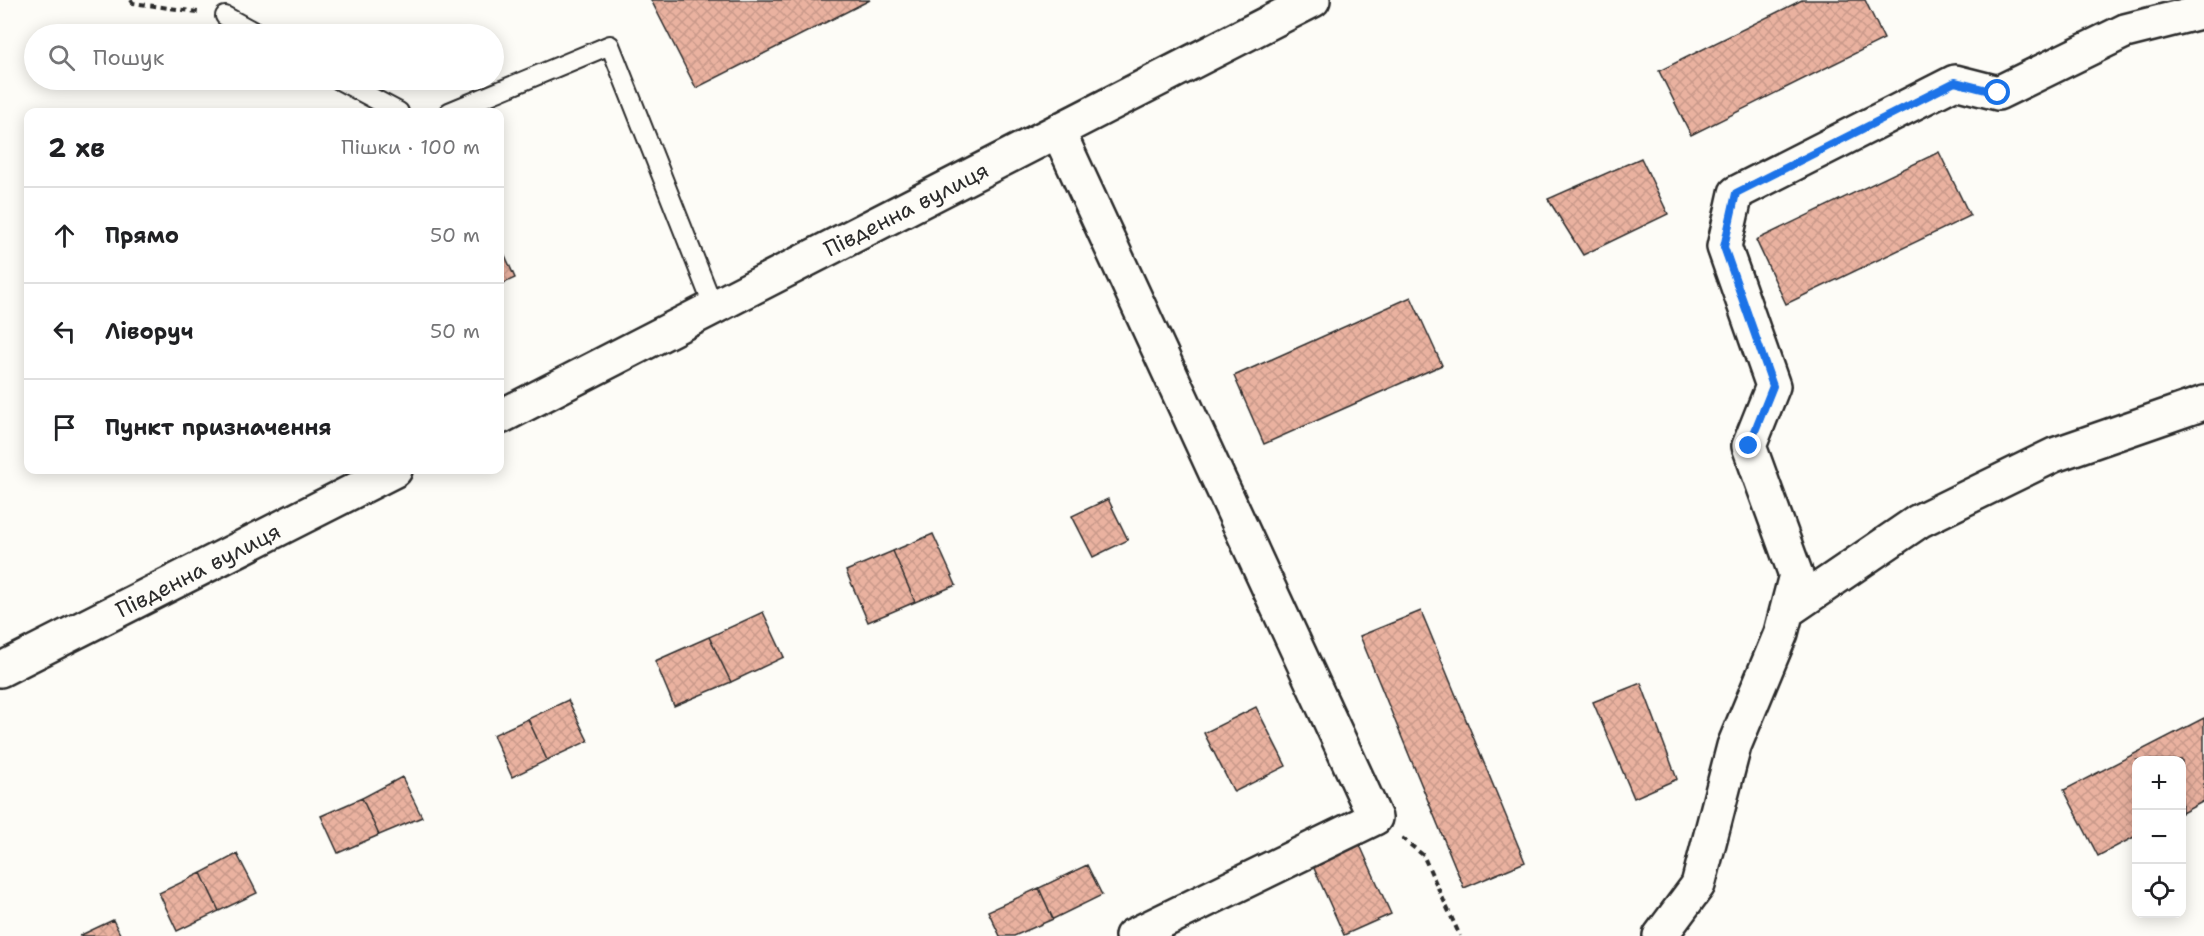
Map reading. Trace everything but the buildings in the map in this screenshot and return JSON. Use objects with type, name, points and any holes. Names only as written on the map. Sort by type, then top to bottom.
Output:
[{"type":"street","name":"Південна вулиця","points":[[504,415],[1313,0]]},
{"type":"street","points":[[1660,936],[1698,885],[1734,746],[1781,633],[1796,575],[1749,446],[1773,386],[1724,247],[1736,193],[1955,82],[1998,93],[2125,31],[2204,11]]},
{"type":"street","points":[[1058,131],[1375,818],[1132,936]]},
{"type":"street","points":[[1787,611],[1919,521],[2054,455],[2204,403]]},
{"type":"street","name":"Південна вулиця","points":[[0,670],[388,474]]},
{"type":"lane","points":[[225,16],[240,24]]},
{"type":"lane","points":[[504,89],[610,45],[714,308]]},
{"type":"lane","points":[[358,90],[392,108]]},
{"type":"lane","points":[[459,108],[502,90]]},
{"type":"path","points":[[130,0],[133,3],[225,16]]},
{"type":"path","points":[[1375,818],[1423,855],[1460,936]]},
{"type":"route","points":[[1749,446],[1773,386],[1724,247],[1736,193],[1955,82],[1998,93]]}]
